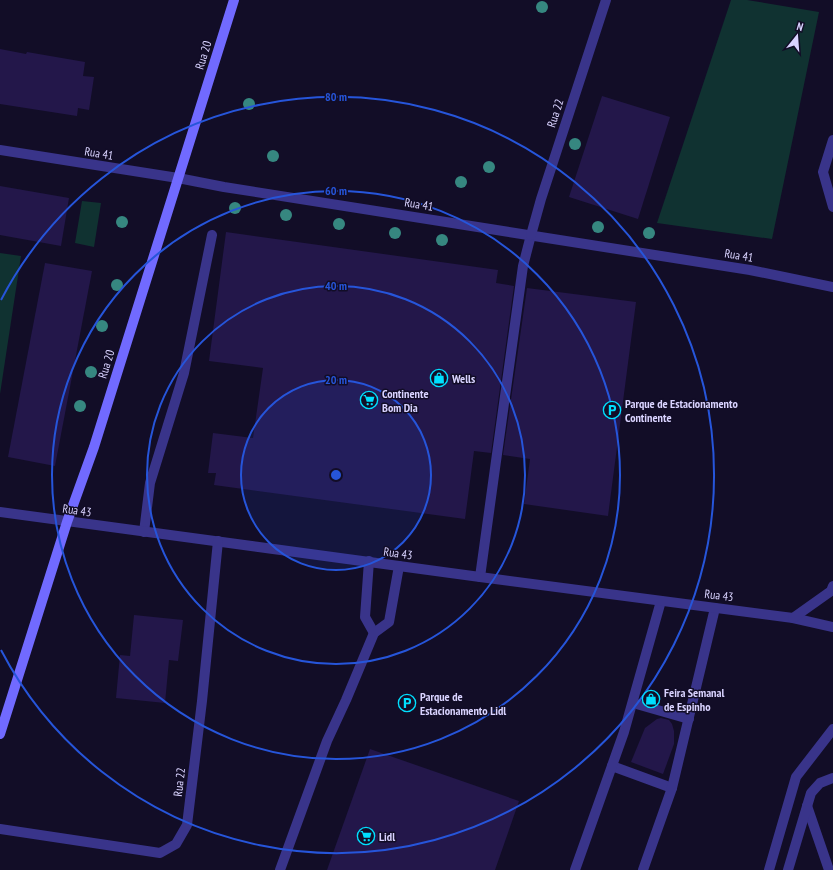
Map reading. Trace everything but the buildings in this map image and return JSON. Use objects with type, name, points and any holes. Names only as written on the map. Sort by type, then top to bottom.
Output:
[{"type":"main road","name":"Rua 20","points":[[0,734],[67,522],[94,446],[234,0]]},
{"type":"street","name":"Rua 22","points":[[480,577],[523,266],[541,199],[606,0]]},
{"type":"street","points":[[833,140],[823,172],[833,207]]},
{"type":"street","name":"Rua 41","points":[[0,150],[750,270],[833,287]]},
{"type":"street","points":[[144,532],[150,483],[184,373],[212,235]]},
{"type":"street","name":"Rua 43","points":[[0,512],[793,618],[833,627]]},
{"type":"street","name":"Rua 22","points":[[0,829],[160,853],[176,844],[188,825],[218,541]]},
{"type":"street","points":[[369,562],[365,617],[374,633]]},
{"type":"street","points":[[280,870],[328,741],[374,633],[389,622],[399,566]]},
{"type":"street","points":[[793,618],[831,591],[833,586]]},
{"type":"street","points":[[575,870],[633,703],[661,601]]},
{"type":"street","points":[[643,870],[672,788],[714,608]]},
{"type":"street","points":[[633,703],[689,719]]},
{"type":"street","points":[[769,870],[796,777],[833,728]]},
{"type":"street","points":[[612,766],[672,788]]},
{"type":"street","points":[[788,870],[811,793],[820,783],[833,778]]},
{"type":"street","points":[[807,806],[829,870]]},
{"type":"green space","points":[[731,0],[747,0],[819,12],[772,239],[657,223]]},
{"type":"green space","points":[[82,201],[101,203],[94,247],[75,243]]},
{"type":"green space","points":[[0,253],[21,256],[0,394]]},
{"type":"place","name":"Wells","points":[[439,378]]},
{"type":"place","name":"Continente Bom Dia","points":[[369,400]]},
{"type":"place","name":"Parque de Estacionamento Continente","points":[[612,410]]},
{"type":"place","name":"Feira Semanal de Espinho","points":[[651,699]]},
{"type":"place","name":"Parque de Estacionamento Lidl","points":[[407,703]]},
{"type":"place","name":"Lidl","points":[[366,836]]}]
